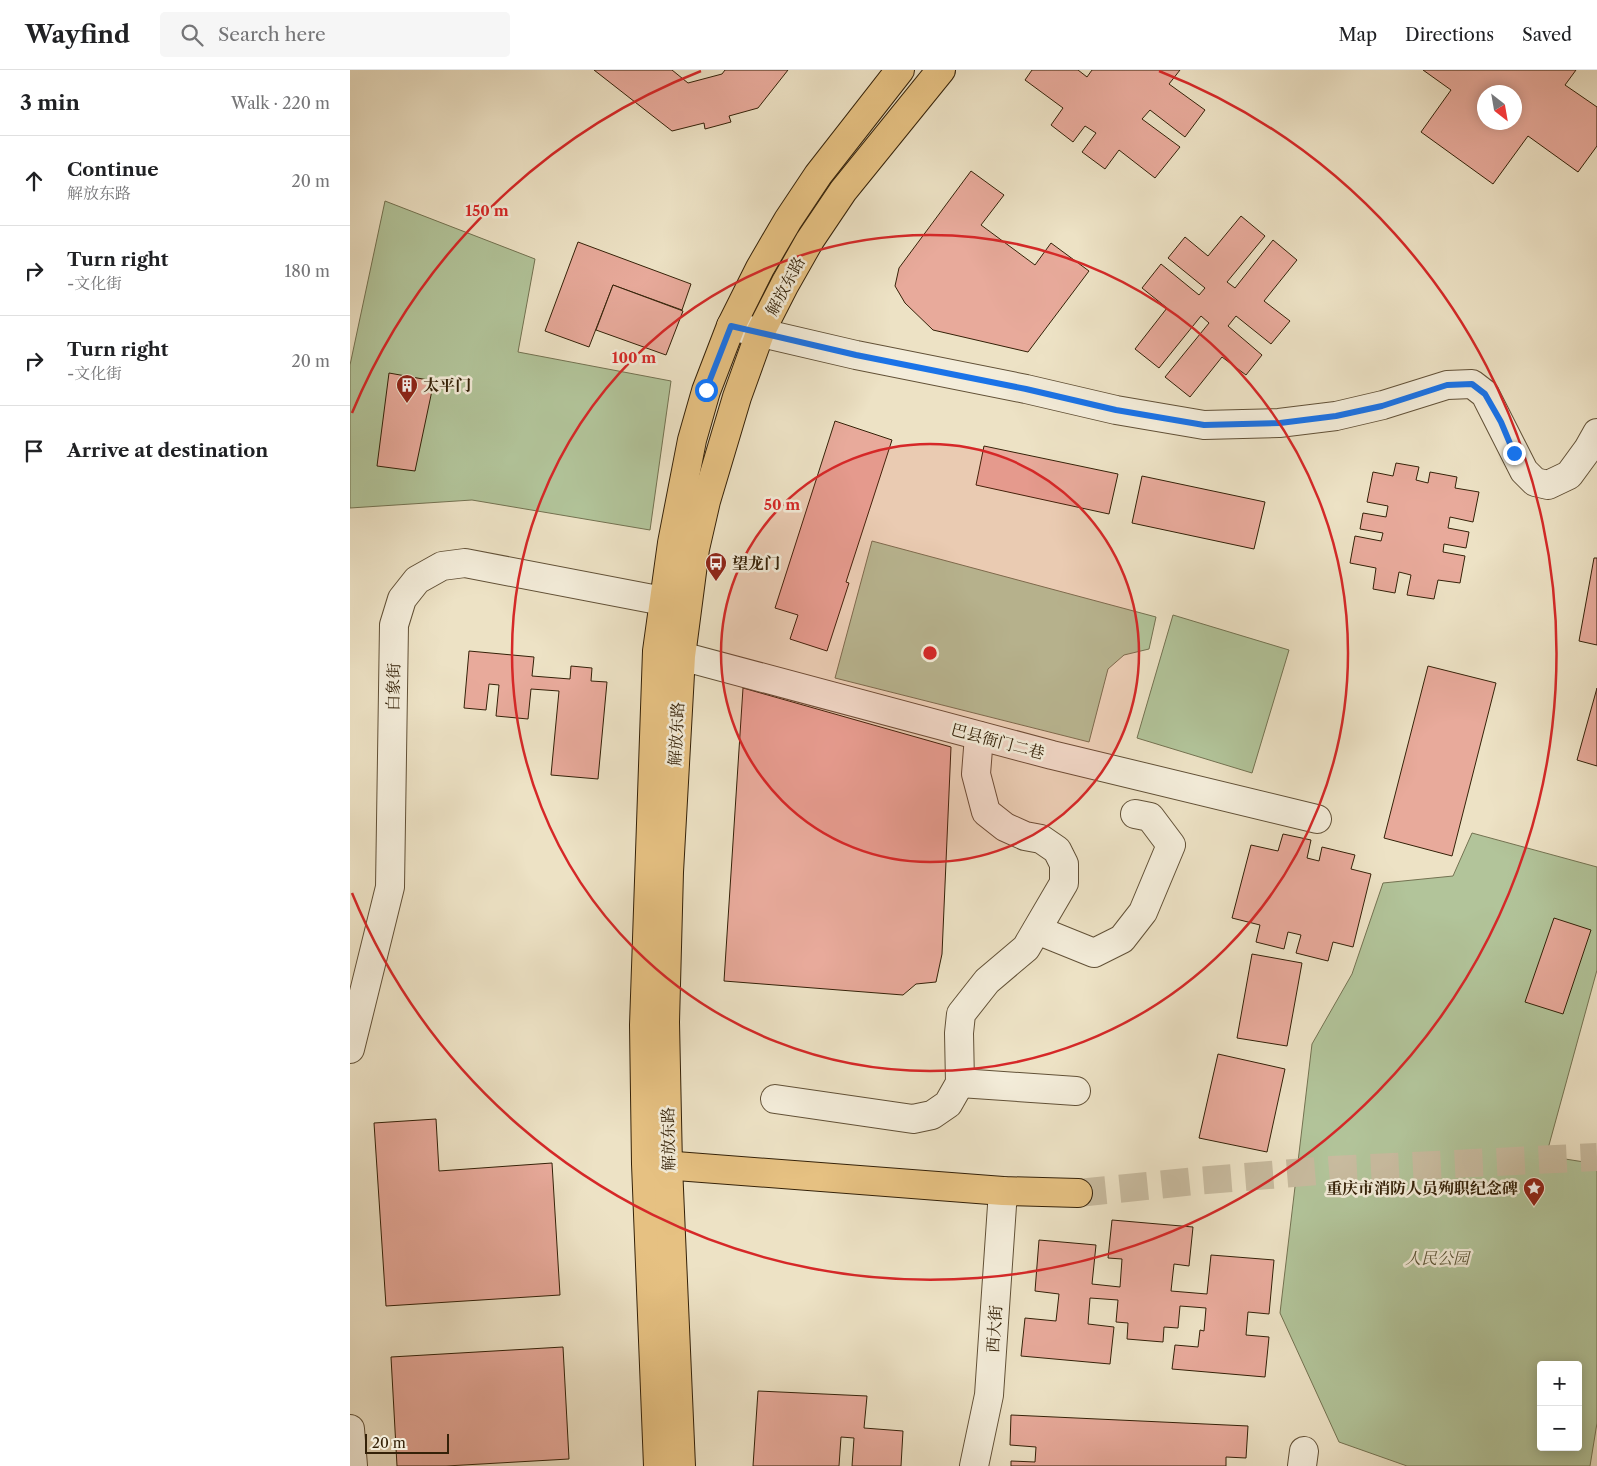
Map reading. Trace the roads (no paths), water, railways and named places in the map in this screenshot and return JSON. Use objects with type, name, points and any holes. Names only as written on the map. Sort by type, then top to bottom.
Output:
[{"type":"main road","name":"解放东路","points":[[681,1466],[644,1025],[657,651],[673,534],[692,440],[706,390],[731,326],[760,268],[788,220],[818,175],[900,70]]},
{"type":"main road","name":"解放东路","points":[[658,1466],[657,1165],[665,1022],[669,872],[681,656],[695,549],[706,501],[737,397],[760,333],[785,284],[810,240],[843,191],[941,74]]},
{"type":"main road","points":[[657,1165],[1003,1191],[1078,1193]]},
{"type":"street","points":[[731,326],[856,355],[1026,389],[1116,410],[1204,425],[1280,423],[1336,416],[1382,406],[1447,385],[1472,384],[1485,394],[1501,422],[1524,471],[1535,482],[1548,485],[1570,475],[1597,433]]},
{"type":"street","name":"白象街","points":[[350,1049],[390,887],[394,625],[402,599],[417,580],[442,566],[465,562],[663,601]]},
{"type":"street","name":"巴县衙门二巷","points":[[681,656],[1052,755],[1317,819]]},
{"type":"street","points":[[775,1099],[913,1118],[932,1114],[948,1104],[960,1083],[959,1033],[961,1014],[988,981],[1026,948],[1064,883],[1064,864],[1057,850],[1041,839],[1025,836],[1005,827],[986,812],[976,774],[979,736]]},
{"type":"street","points":[[1037,930],[1094,953],[1122,939],[1144,912],[1171,845],[1150,817],[1135,814]]},
{"type":"street","points":[[960,1083],[1076,1091]]},
{"type":"street","name":"西大街","points":[[974,1466],[989,1395],[1003,1191]]},
{"type":"street","points":[[350,1429],[353,1466]]},
{"type":"tunnel","points":[[1078,1193],[1331,1170],[1597,1157]]},
{"type":"place","name":"太平门","points":[[407,404]]},
{"type":"place","name":"望龙门","points":[[716,582]]},
{"type":"place","name":"重庆市消防人员殉职纪念碑","points":[[1534,1207]]},
{"type":"park label","name":"人民公园","points":[[1437,1258]]}]
